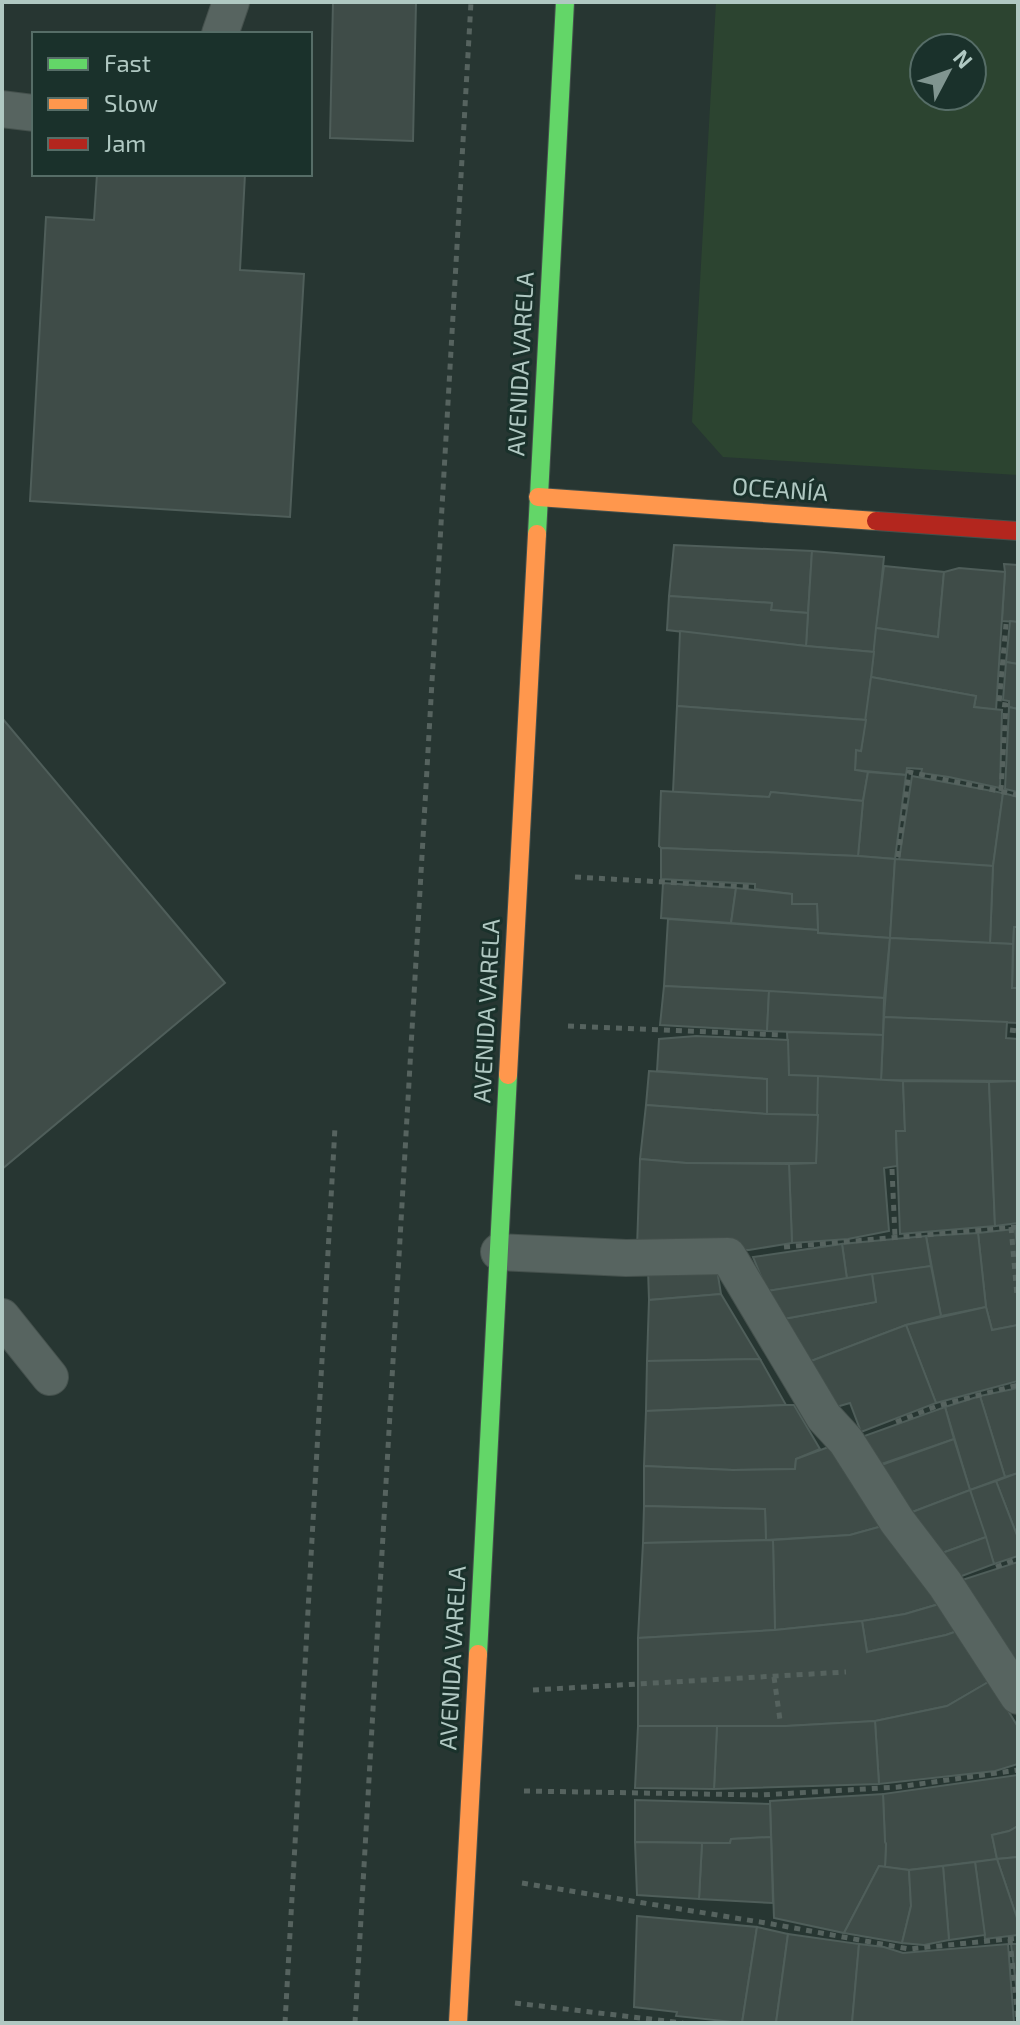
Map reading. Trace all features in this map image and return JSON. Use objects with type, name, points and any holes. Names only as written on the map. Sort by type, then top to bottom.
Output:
[{"type":"main road","name":"AVENIDA VARELA","points":[[458,2023],[565,2]]},
{"type":"main road","name":"OCEANÍA","points":[[538,497],[1018,531]]},
{"type":"lane","points":[[221,32],[231,2]]},
{"type":"lane","points":[[2,109],[32,113]]},
{"type":"lane","points":[[499,1252],[626,1258],[728,1256],[824,1417],[846,1441],[897,1521],[945,1584],[1018,1696]]},
{"type":"lane","points":[[2,1317],[50,1377]]},
{"type":"path","points":[[355,2023],[471,2]]},
{"type":"path","points":[[1001,791],[1006,705],[999,704],[1006,624]]},
{"type":"path","points":[[898,857],[909,772],[1018,795]]},
{"type":"path","points":[[518,874],[751,887]]},
{"type":"path","points":[[511,1024],[782,1035]]},
{"type":"path","points":[[1010,1030],[1018,1031]]},
{"type":"path","points":[[285,2023],[335,1127]]},
{"type":"path","points":[[892,1169],[895,1237]]},
{"type":"path","points":[[728,1256],[791,1246],[1014,1227],[1017,1296]]},
{"type":"path","points":[[846,1441],[937,1406],[1018,1385]]},
{"type":"path","points":[[476,1694],[846,1672]]},
{"type":"path","points":[[774,1677],[780,1720]]},
{"type":"path","points":[[471,1791],[761,1795],[898,1787],[1018,1770]]},
{"type":"path","points":[[466,1873],[909,1949],[1018,1938]]},
{"type":"path","points":[[1010,1939],[1018,2023]]},
{"type":"path","points":[[459,1996],[683,2023]]},
{"type":"green space","points":[[716,2],[1018,2],[1018,475],[723,457],[692,422]]},
{"type":"building","points":[[333,2],[416,2],[413,141],[330,138]]},
{"type":"building","points":[[97,176],[245,176],[240,270],[304,274],[290,517],[30,501],[46,217],[94,220]]},
{"type":"building","points":[[674,545],[812,551],[808,613],[771,610],[772,603],[669,596]]},
{"type":"building","points":[[812,551],[884,557],[874,652],[806,646]]},
{"type":"building","points":[[1004,564],[1018,565],[1018,622],[1002,621]]},
{"type":"building","points":[[884,566],[944,572],[938,637],[876,628]]},
{"type":"building","points":[[959,568],[1005,572],[996,710],[974,707],[976,696],[871,677],[876,628],[938,637],[944,572]]},
{"type":"building","points":[[669,596],[772,603],[771,610],[808,613],[806,646],[667,630]]},
{"type":"building","points":[[1010,621],[1018,622],[1018,664],[1006,662]]},
{"type":"building","points":[[680,631],[874,652],[866,720],[677,706]]},
{"type":"building","points":[[1006,662],[1018,664],[1018,709],[1009,707],[1009,701],[1003,700]]},
{"type":"building","points":[[871,677],[976,696],[974,707],[1002,710],[1000,788],[921,773],[922,769],[907,768],[906,775],[855,770],[856,750],[861,751]]},
{"type":"building","points":[[677,706],[866,720],[861,751],[856,750],[855,770],[868,772],[863,801],[771,792],[769,797],[673,792]]},
{"type":"building","points":[[1009,707],[1018,709],[1018,792],[1005,789]]},
{"type":"building","points":[[2,718],[225,983],[2,1169]]},
{"type":"building","points":[[868,772],[906,775],[895,859],[858,856]]},
{"type":"building","points":[[912,776],[1003,793],[993,866],[899,860]]},
{"type":"building","points":[[661,791],[769,797],[771,792],[863,801],[858,856],[661,848]]},
{"type":"building","points":[[1003,793],[1018,797],[1018,927],[1014,927],[1013,944],[990,943],[993,866]]},
{"type":"building","points":[[661,848],[895,859],[890,938],[818,933],[817,904],[792,904],[792,894],[755,889],[755,884],[661,879]]},
{"type":"building","points":[[895,859],[993,866],[990,943],[890,938]]},
{"type":"building","points":[[663,883],[736,888],[731,923],[661,918]]},
{"type":"building","points":[[736,888],[792,894],[792,904],[817,904],[818,930],[731,923]]},
{"type":"building","points":[[668,919],[890,938],[884,998],[664,986]]},
{"type":"building","points":[[1014,927],[1018,927],[1018,988],[1012,988]]},
{"type":"building","points":[[890,938],[1013,944],[1012,988],[1018,988],[1018,1023],[884,1017]]},
{"type":"building","points":[[664,986],[769,991],[767,1031],[660,1025]]},
{"type":"building","points":[[769,991],[884,998],[883,1035],[767,1031]]},
{"type":"building","points":[[884,1017],[1007,1022],[1006,1038],[1018,1039],[1018,1081],[881,1080]]},
{"type":"building","points":[[787,1032],[883,1035],[881,1080],[789,1075]]},
{"type":"building","points":[[696,1036],[788,1040],[789,1075],[818,1076],[818,1115],[767,1114],[767,1079],[657,1071],[659,1039]]},
{"type":"building","points":[[649,1071],[767,1079],[767,1114],[646,1105]]},
{"type":"building","points":[[818,1076],[903,1081],[905,1131],[896,1131],[897,1166],[884,1168],[889,1231],[848,1239],[792,1243],[789,1164],[816,1163]]},
{"type":"building","points":[[903,1081],[989,1082],[995,1226],[900,1234],[896,1131],[905,1131]]},
{"type":"building","points":[[1018,1081],[1018,1223],[995,1226],[989,1082]]},
{"type":"building","points":[[646,1105],[818,1115],[816,1163],[686,1163],[640,1159]]},
{"type":"building","points":[[640,1159],[686,1163],[789,1164],[792,1243],[749,1250],[637,1248]]},
{"type":"building","points":[[1015,1229],[1018,1325],[992,1330],[986,1307],[978,1233]]},
{"type":"building","points":[[978,1233],[986,1307],[941,1316],[926,1236]]},
{"type":"building","points":[[926,1236],[931,1266],[847,1279],[842,1244]]},
{"type":"building","points":[[842,1244],[847,1279],[767,1291],[753,1257]]},
{"type":"building","points":[[716,1263],[721,1294],[649,1300],[648,1269]]},
{"type":"building","points":[[931,1266],[941,1316],[906,1325],[811,1361],[783,1319],[876,1302],[872,1274]]},
{"type":"building","points":[[872,1274],[876,1302],[778,1320],[767,1291]]},
{"type":"building","points":[[721,1294],[760,1359],[647,1361],[649,1300]]},
{"type":"building","points":[[986,1307],[992,1330],[1018,1325],[1018,1381],[936,1403],[906,1325]]},
{"type":"building","points":[[906,1325],[936,1403],[861,1432],[850,1403],[836,1407],[811,1361]]},
{"type":"building","points":[[760,1359],[786,1405],[646,1411],[647,1361]]},
{"type":"building","points":[[1018,1388],[1018,1473],[1005,1477],[980,1396]]},
{"type":"building","points":[[980,1396],[1005,1477],[970,1490],[945,1407]]},
{"type":"building","points":[[794,1405],[820,1449],[796,1459],[795,1469],[644,1466],[646,1411]]},
{"type":"building","points":[[945,1407],[954,1439],[870,1468],[856,1439]]},
{"type":"building","points":[[954,1439],[970,1490],[907,1514],[873,1468]]},
{"type":"building","points":[[842,1442],[886,1525],[850,1535],[766,1540],[765,1509],[644,1506],[644,1466],[795,1469],[796,1459]]},
{"type":"building","points":[[1018,1473],[1018,1538],[996,1481]]},
{"type":"building","points":[[996,1481],[1018,1538],[1018,1556],[994,1564],[970,1490]]},
{"type":"building","points":[[970,1490],[986,1537],[942,1553],[907,1514]]},
{"type":"building","points":[[644,1506],[765,1509],[766,1540],[643,1543]]},
{"type":"building","points":[[886,1525],[942,1603],[905,1614],[862,1621],[775,1630],[773,1540],[850,1535]]},
{"type":"building","points":[[986,1537],[994,1564],[959,1577],[942,1553]]},
{"type":"building","points":[[773,1540],[775,1630],[638,1638],[643,1543]]},
{"type":"building","points":[[1018,1562],[1018,1667],[962,1580]]},
{"type":"building","points":[[946,1602],[960,1630],[867,1652],[862,1621],[905,1614]]},
{"type":"building","points":[[862,1621],[867,1652],[960,1630],[990,1681],[947,1706],[875,1721],[786,1726],[638,1726],[638,1638]]},
{"type":"building","points":[[990,1681],[1018,1727],[1018,1764],[995,1771],[879,1784],[875,1721],[947,1706]]},
{"type":"building","points":[[875,1721],[879,1784],[714,1789],[717,1726]]},
{"type":"building","points":[[638,1726],[717,1726],[714,1789],[635,1788]]},
{"type":"building","points":[[1018,1775],[1018,1826],[992,1835],[997,1859],[909,1870],[885,1867],[883,1794]]},
{"type":"building","points":[[883,1794],[885,1867],[879,1866],[844,1933],[774,1918],[770,1801]]},
{"type":"building","points":[[635,1800],[770,1804],[771,1837],[731,1839],[730,1843],[635,1842]]},
{"type":"building","points":[[1018,1826],[1018,1857],[997,1859],[992,1835]]},
{"type":"building","points":[[771,1837],[773,1903],[699,1899],[702,1843],[730,1843],[731,1839]]},
{"type":"building","points":[[635,1842],[702,1843],[699,1899],[637,1895]]},
{"type":"building","points":[[1018,1857],[1018,1921],[997,1859]]},
{"type":"building","points":[[997,1859],[1018,1921],[1018,1935],[985,1939],[975,1862]]},
{"type":"building","points":[[975,1862],[985,1935],[949,1940],[943,1866]]},
{"type":"building","points":[[879,1866],[909,1870],[911,1906],[902,1943],[844,1933]]},
{"type":"building","points":[[943,1866],[949,1940],[924,1945],[902,1943],[911,1906],[909,1870]]},
{"type":"building","points":[[637,1916],[757,1927],[742,2023],[676,2016],[677,2012],[634,2007]]},
{"type":"building","points":[[757,1927],[788,1934],[776,2023],[742,2023]]},
{"type":"building","points":[[788,1934],[859,1944],[852,2023],[776,2023]]},
{"type":"building","points":[[859,1944],[903,1953],[1008,1944],[1014,2023],[852,2023]]},
{"type":"building","points":[[1011,1944],[1018,1944],[1018,2001]]},
{"type":"traffic: fast","points":[[537,534],[565,2]]},
{"type":"traffic: fast","points":[[478,1654],[508,1075]]},
{"type":"traffic: slow","points":[[538,497],[876,521]]},
{"type":"traffic: slow","points":[[508,1075],[537,534]]},
{"type":"traffic: slow","points":[[458,2023],[478,1654]]},
{"type":"traffic: jam","points":[[876,521],[1018,531]]}]
